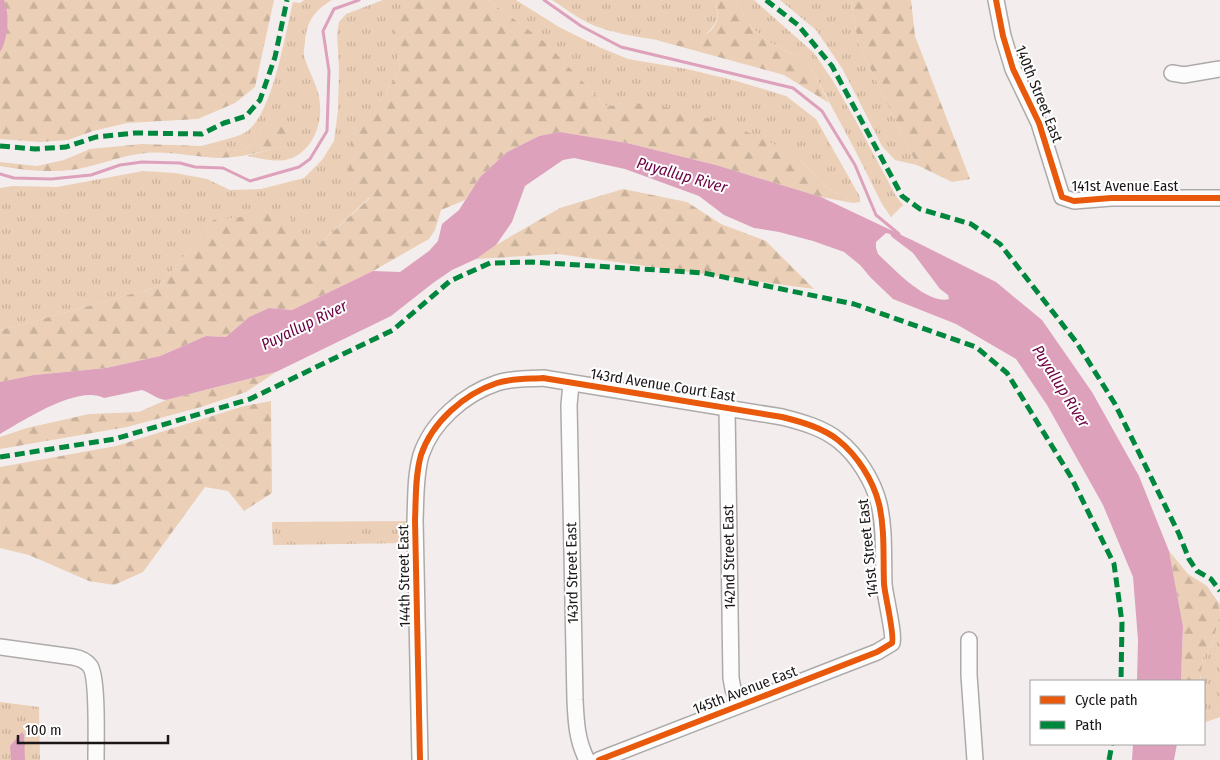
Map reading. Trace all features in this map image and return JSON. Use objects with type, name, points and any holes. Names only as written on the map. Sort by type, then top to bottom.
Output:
[{"type":"street","name":"140th Street East","points":[[996,0],[1003,36],[1013,68],[1039,122],[1048,146],[1062,197]]},
{"type":"street","points":[[1172,72],[1184,75],[1220,68]]},
{"type":"street","name":"141st Avenue East","points":[[1062,197],[1074,201],[1111,198],[1220,198]]},
{"type":"street","name":"143rd Avenue Court East","points":[[458,405],[470,396],[496,384],[507,381],[543,378],[571,384],[757,412],[804,422],[838,440],[857,460]]},
{"type":"street","name":"143rd Street East","points":[[571,384],[569,405],[575,700],[577,734],[580,747],[587,760]]},
{"type":"street","name":"144th Street East","points":[[420,760],[416,486],[422,454],[427,442],[445,416],[458,405]]},
{"type":"street","name":"142nd Street East","points":[[728,408],[731,678],[733,689],[740,704]]},
{"type":"street","name":"141st Street East","points":[[857,460],[871,481],[880,505],[885,592],[894,638]]},
{"type":"street","name":"145th Avenue East","points":[[599,760],[877,652],[892,643],[894,638]]},
{"type":"street","points":[[969,640],[969,675],[975,760]]},
{"type":"street","points":[[0,647],[73,656],[93,662],[96,760]]},
{"type":"green space","points":[[4,0],[274,0],[255,87],[235,103],[198,119],[127,123],[93,131],[68,140],[40,142],[0,139],[0,52],[7,27]]},
{"type":"green space","points":[[304,0],[332,0],[320,8],[312,18],[306,36],[304,57],[320,100],[319,123],[312,140],[301,153],[285,160],[247,156],[282,146],[261,132],[252,145],[240,151],[202,146],[242,134],[255,123],[264,109],[277,72],[293,2],[300,3]]},
{"type":"green space","points":[[383,0],[428,0],[408,3],[394,28],[400,70],[379,102],[370,197],[314,249],[213,220],[160,286],[0,330],[0,188],[12,186],[57,187],[143,171],[175,173],[207,179],[230,190],[261,189],[304,178],[322,160],[334,141],[338,110],[339,69],[337,33],[339,22],[346,14]]},
{"type":"green space","points":[[488,0],[516,0],[559,27],[628,59],[687,69],[786,96],[816,119],[860,197],[860,202],[853,203],[825,186],[795,154],[622,103],[607,107],[545,42]]},
{"type":"green space","points":[[488,0],[545,42],[607,107],[622,103],[652,104],[732,125],[795,154],[825,186],[853,203],[821,197],[716,165],[627,143],[560,132],[539,136],[507,152],[480,177],[465,200],[441,210],[435,230],[429,239],[373,271],[292,310],[269,308],[249,317],[226,337],[206,336],[160,356],[106,368],[34,375],[0,382],[0,330],[160,286],[213,220],[286,212],[314,249],[370,198],[348,176],[353,134],[379,102],[400,70],[393,28],[408,2]]},
{"type":"green space","points":[[552,0],[718,0],[717,19],[703,36],[682,41],[667,41],[621,33],[592,25]]},
{"type":"green space","points":[[718,0],[735,0],[751,27],[769,42],[797,56],[811,68],[829,103],[784,75],[649,38],[686,40],[704,36],[711,31],[716,23]]},
{"type":"green space","points":[[735,0],[754,0],[814,53],[833,81],[896,196],[903,205],[891,217],[882,204],[811,68],[797,56],[769,42],[751,27]]},
{"type":"green space","points":[[780,0],[851,0],[858,43],[917,165],[895,160],[882,146],[842,68],[816,30]]},
{"type":"green space","points":[[851,0],[911,0],[915,36],[970,179],[952,182],[917,165],[858,43]]},
{"type":"green space","points":[[279,117],[284,119],[289,126],[288,134],[282,146],[243,156],[218,158],[146,153],[87,167],[55,171],[0,166],[0,162],[37,166],[64,160],[90,149],[142,144],[202,146],[240,151],[252,145],[261,132]]},
{"type":"green space","points":[[623,189],[687,202],[721,224],[766,241],[814,289],[558,254],[476,259],[496,245],[560,208]]},
{"type":"green space","points":[[276,372],[246,392],[201,407],[127,427],[0,449],[0,437],[27,428],[89,414],[139,412],[166,400]]},
{"type":"green space","points":[[271,401],[272,493],[244,511],[228,491],[205,487],[143,572],[114,585],[89,581],[29,555],[0,548],[0,467],[116,446],[244,406]]},
{"type":"green space","points":[[411,521],[411,543],[273,545],[272,522]]},
{"type":"green space","points":[[285,526],[321,526],[321,541],[285,541]]},
{"type":"green space","points":[[325,528],[349,528],[349,538],[325,539]]},
{"type":"green space","points":[[1169,551],[1188,574],[1207,586],[1216,599],[1220,612],[1213,642],[1203,658],[1200,680],[1181,680],[1183,626]]},
{"type":"green space","points":[[1216,599],[1220,604],[1220,612]]},
{"type":"green space","points":[[1220,612],[1220,717],[1206,722],[1205,680],[1200,680],[1203,658],[1213,642]]},
{"type":"green space","points":[[0,702],[39,707],[40,760],[0,760]]},
{"type":"water","points":[[0,0],[4,0],[7,20],[5,40],[0,52]]},
{"type":"water","name":"Puyallup River","points":[[560,132],[627,143],[716,165],[821,197],[996,282],[1042,320],[1092,392],[1139,476],[1169,551],[1183,626],[1181,680],[1137,680],[1138,640],[1133,577],[1103,505],[1047,405],[1016,359],[956,324],[893,299],[860,265],[844,252],[813,241],[754,228],[724,215],[699,196],[625,169],[574,158],[563,160],[525,186],[512,222],[496,245],[476,259],[452,270],[391,316],[276,372],[166,400],[142,390],[104,398],[93,395],[80,396],[36,413],[0,434],[0,382],[34,375],[106,368],[160,356],[206,336],[226,337],[249,317],[269,308],[292,310],[373,271],[400,272],[429,251],[438,241],[442,224],[459,210],[480,177],[507,152],[539,136]],"holes":[[[886,233],[913,253],[940,289],[948,295],[949,299],[940,299],[921,291],[901,276],[878,254],[876,242]]]},
{"type":"water","points":[[22,732],[24,735],[25,760],[11,760],[10,746]]},
{"type":"water","points":[[1133,745],[1177,745],[1174,760],[1132,760]]},
{"type":"waterway","points":[[0,174],[14,178],[51,179],[91,175],[120,165],[142,162],[180,163],[195,167],[223,168],[250,181],[299,167],[310,159],[327,131],[329,71],[323,31],[334,9],[359,0]]},
{"type":"waterway","points":[[544,0],[581,26],[621,47],[793,88],[822,111],[855,165],[876,215],[899,234]]},
{"type":"marked path","points":[[0,146],[35,149],[66,147],[96,137],[135,133],[202,134],[224,123],[246,116],[260,100],[275,57],[287,0]]},
{"type":"marked path","points":[[766,0],[798,25],[832,66],[902,196],[920,209],[971,224],[1000,244],[1077,343],[1115,404],[1179,534],[1189,559],[1197,571],[1211,579],[1220,591]]},
{"type":"marked path","points":[[0,457],[115,439],[250,399],[393,330],[450,281],[490,263],[532,262],[704,273],[854,304],[976,347],[1007,373],[1071,477],[1114,564],[1122,622],[1121,680]]},
{"type":"marked path","points":[[1109,760],[1112,745]]},
{"type":"cycle path","points":[[996,0],[1003,36],[1013,69],[1039,123],[1062,197],[1074,201],[1111,198],[1220,198]]},
{"type":"cycle path","points":[[420,760],[416,488],[421,455],[426,443],[441,421],[461,402],[473,394],[503,381],[543,378],[782,417],[805,423],[838,440],[858,461],[873,486],[879,504],[883,533],[884,584],[893,639],[892,643],[877,652],[599,760]]}]
